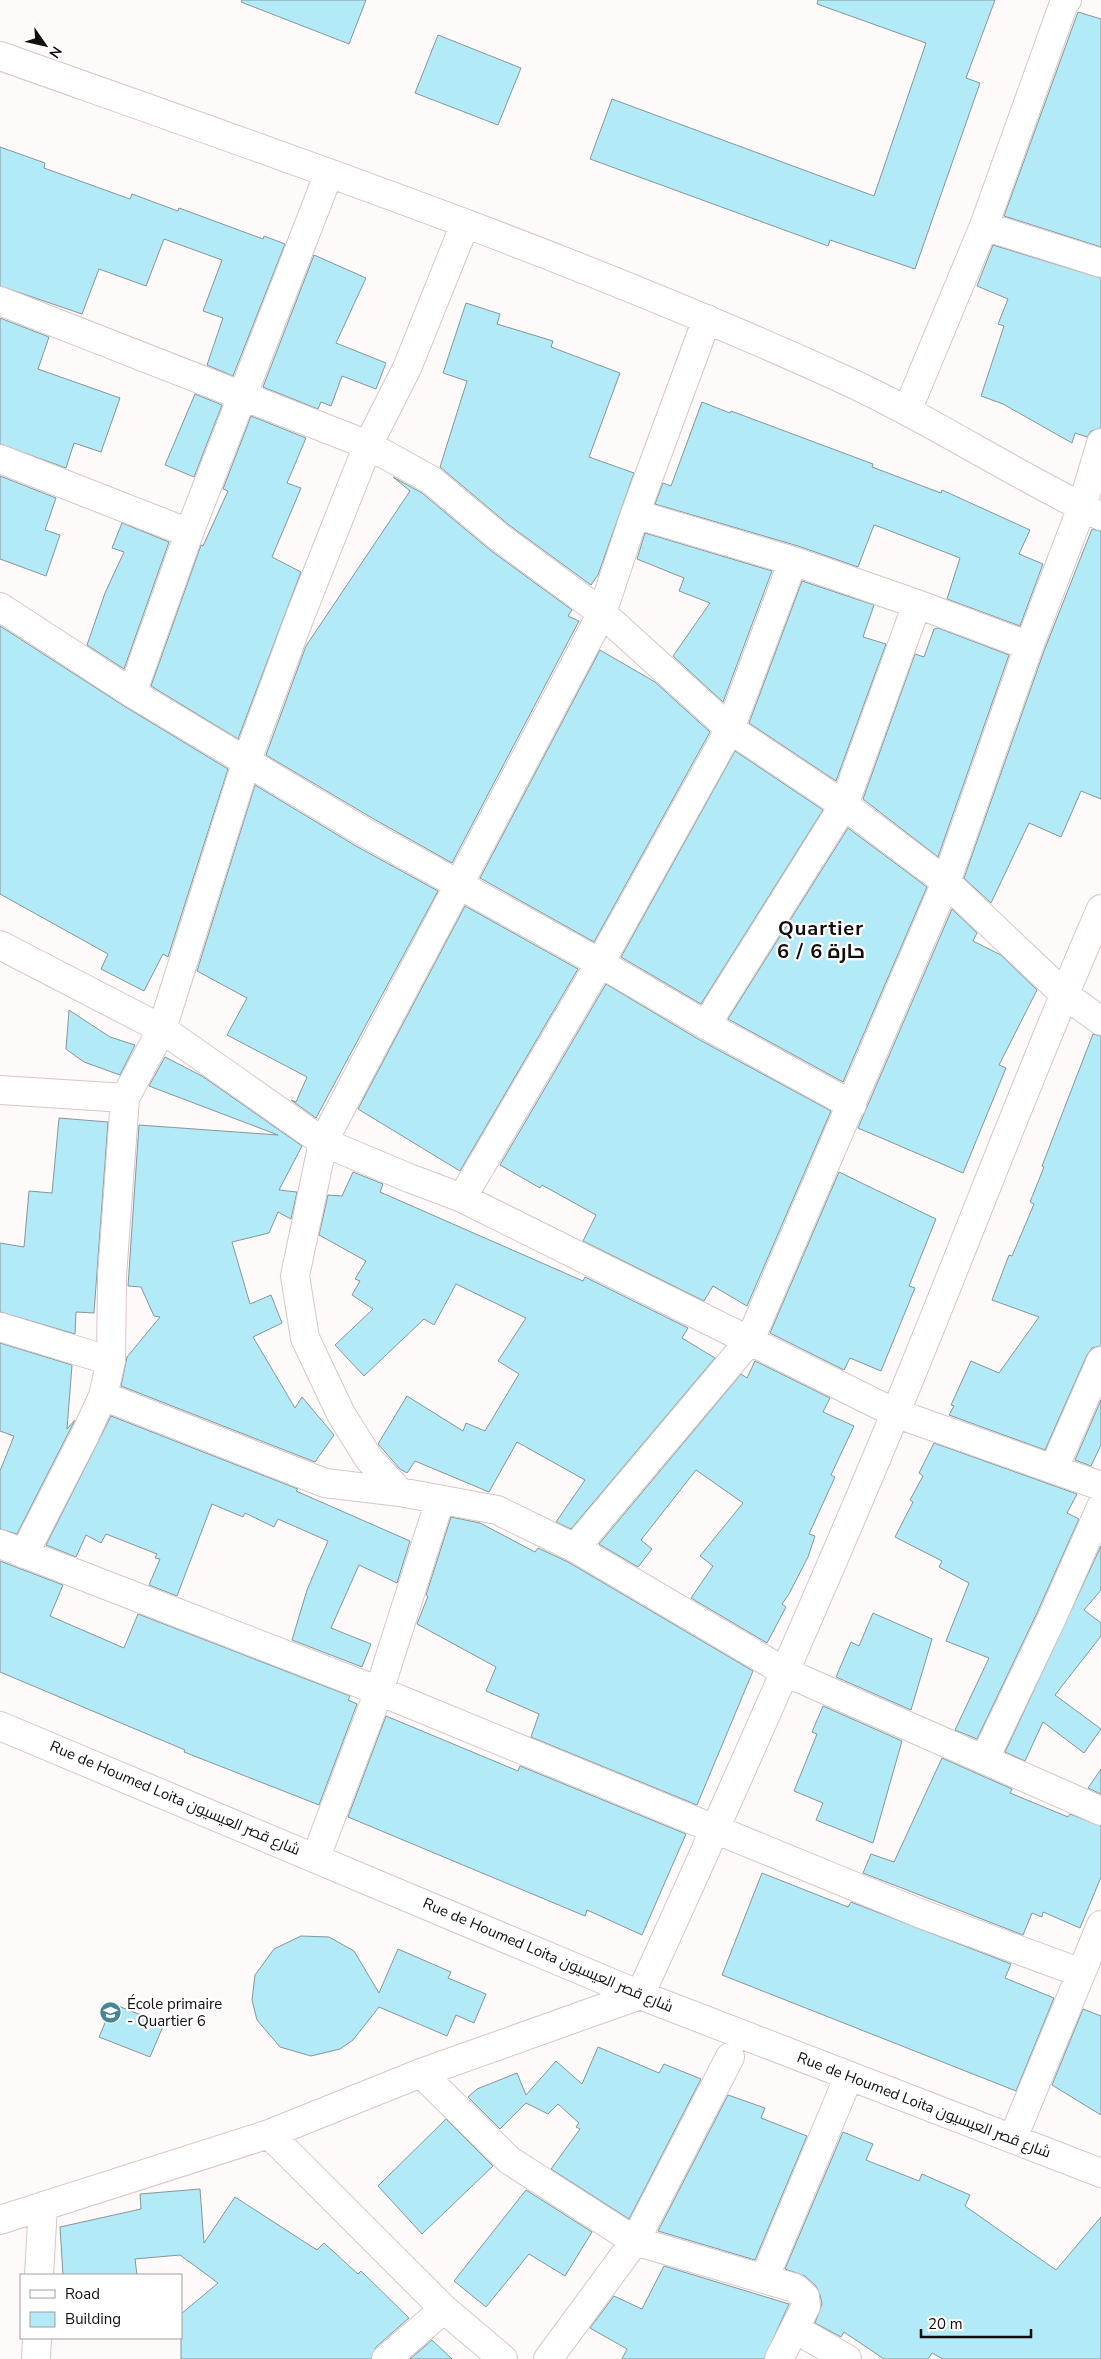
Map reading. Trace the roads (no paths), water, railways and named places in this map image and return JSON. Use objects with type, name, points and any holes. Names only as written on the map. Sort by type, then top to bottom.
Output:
[{"type":"street","points":[[907,411],[984,226],[1064,3],[1067,0]]},
{"type":"street","points":[[0,56],[329,173],[707,319],[849,382],[907,411],[1092,512]]},
{"type":"street","points":[[132,693],[189,533],[244,396],[329,173]]},
{"type":"street","points":[[465,224],[407,368],[368,445],[298,619],[246,763],[162,1029],[125,1098],[112,1276],[111,1361],[103,1396],[86,1435],[12,1549],[379,1691],[919,1913],[1080,1973]]},
{"type":"street","points":[[984,226],[1101,263]]},
{"type":"street","points":[[0,301],[368,445],[431,480],[499,537],[602,613],[730,729],[844,805],[946,882],[1064,994],[1101,1021]]},
{"type":"street","points":[[400,1492],[369,1459],[341,1414],[305,1338],[295,1276],[323,1142],[602,613],[635,514],[707,319]]},
{"type":"street","points":[[575,1548],[750,1340],[946,882],[1029,646],[1092,512],[1101,443]]},
{"type":"street","points":[[0,459],[189,533]]},
{"type":"street","points":[[635,514],[792,560],[1029,646]]},
{"type":"street","points":[[462,1198],[600,963],[730,729],[792,560]]},
{"type":"street","points":[[706,1025],[844,805],[917,604]]},
{"type":"street","points":[[0,607],[132,693],[246,763],[706,1025],[852,1105]]},
{"type":"street","points":[[0,2220],[269,2134],[420,2073],[640,1994],[716,1829],[785,1672],[895,1413],[1064,994],[1101,908]]},
{"type":"street","points":[[0,945],[162,1029],[323,1142],[462,1198],[895,1413],[1101,1486]]},
{"type":"street","points":[[0,1090],[125,1098]]},
{"type":"street","points":[[0,1327],[111,1361]]},
{"type":"street","points":[[1054,1468],[1101,1360]]},
{"type":"street","points":[[103,1396],[326,1483],[400,1492],[497,1510],[575,1548],[785,1672],[1101,1810]]},
{"type":"street","points":[[316,1857],[379,1691],[440,1500]]},
{"type":"street","points":[[985,1758],[1101,1507]]},
{"type":"street","name":"Rue de Houmed Loita شارع قصر العيسيون","points":[[0,1726],[640,1994],[1101,2173]]},
{"type":"street","points":[[1013,2138],[1101,1925]]},
{"type":"street","points":[[548,2359],[635,2240],[730,2057]]},
{"type":"street","points":[[420,2073],[510,2160],[635,2240],[796,2288],[805,2297],[806,2306],[779,2359]]},
{"type":"street","points":[[764,2278],[850,2076]]},
{"type":"street","points":[[269,2134],[444,2310],[503,2359]]},
{"type":"street","points":[[40,2274],[43,2206]]},
{"type":"street","points":[[386,2359],[444,2310]]},
{"type":"street","points":[[795,2329],[847,2359]]},
{"type":"street","points":[[36,2359],[37,2339]]},
{"type":"place","name":"École primaire - Quartier 6","points":[[111,2013]]},
{"type":"district","name":"Quartier 6 / حارة 6","points":[[821,940]]}]
